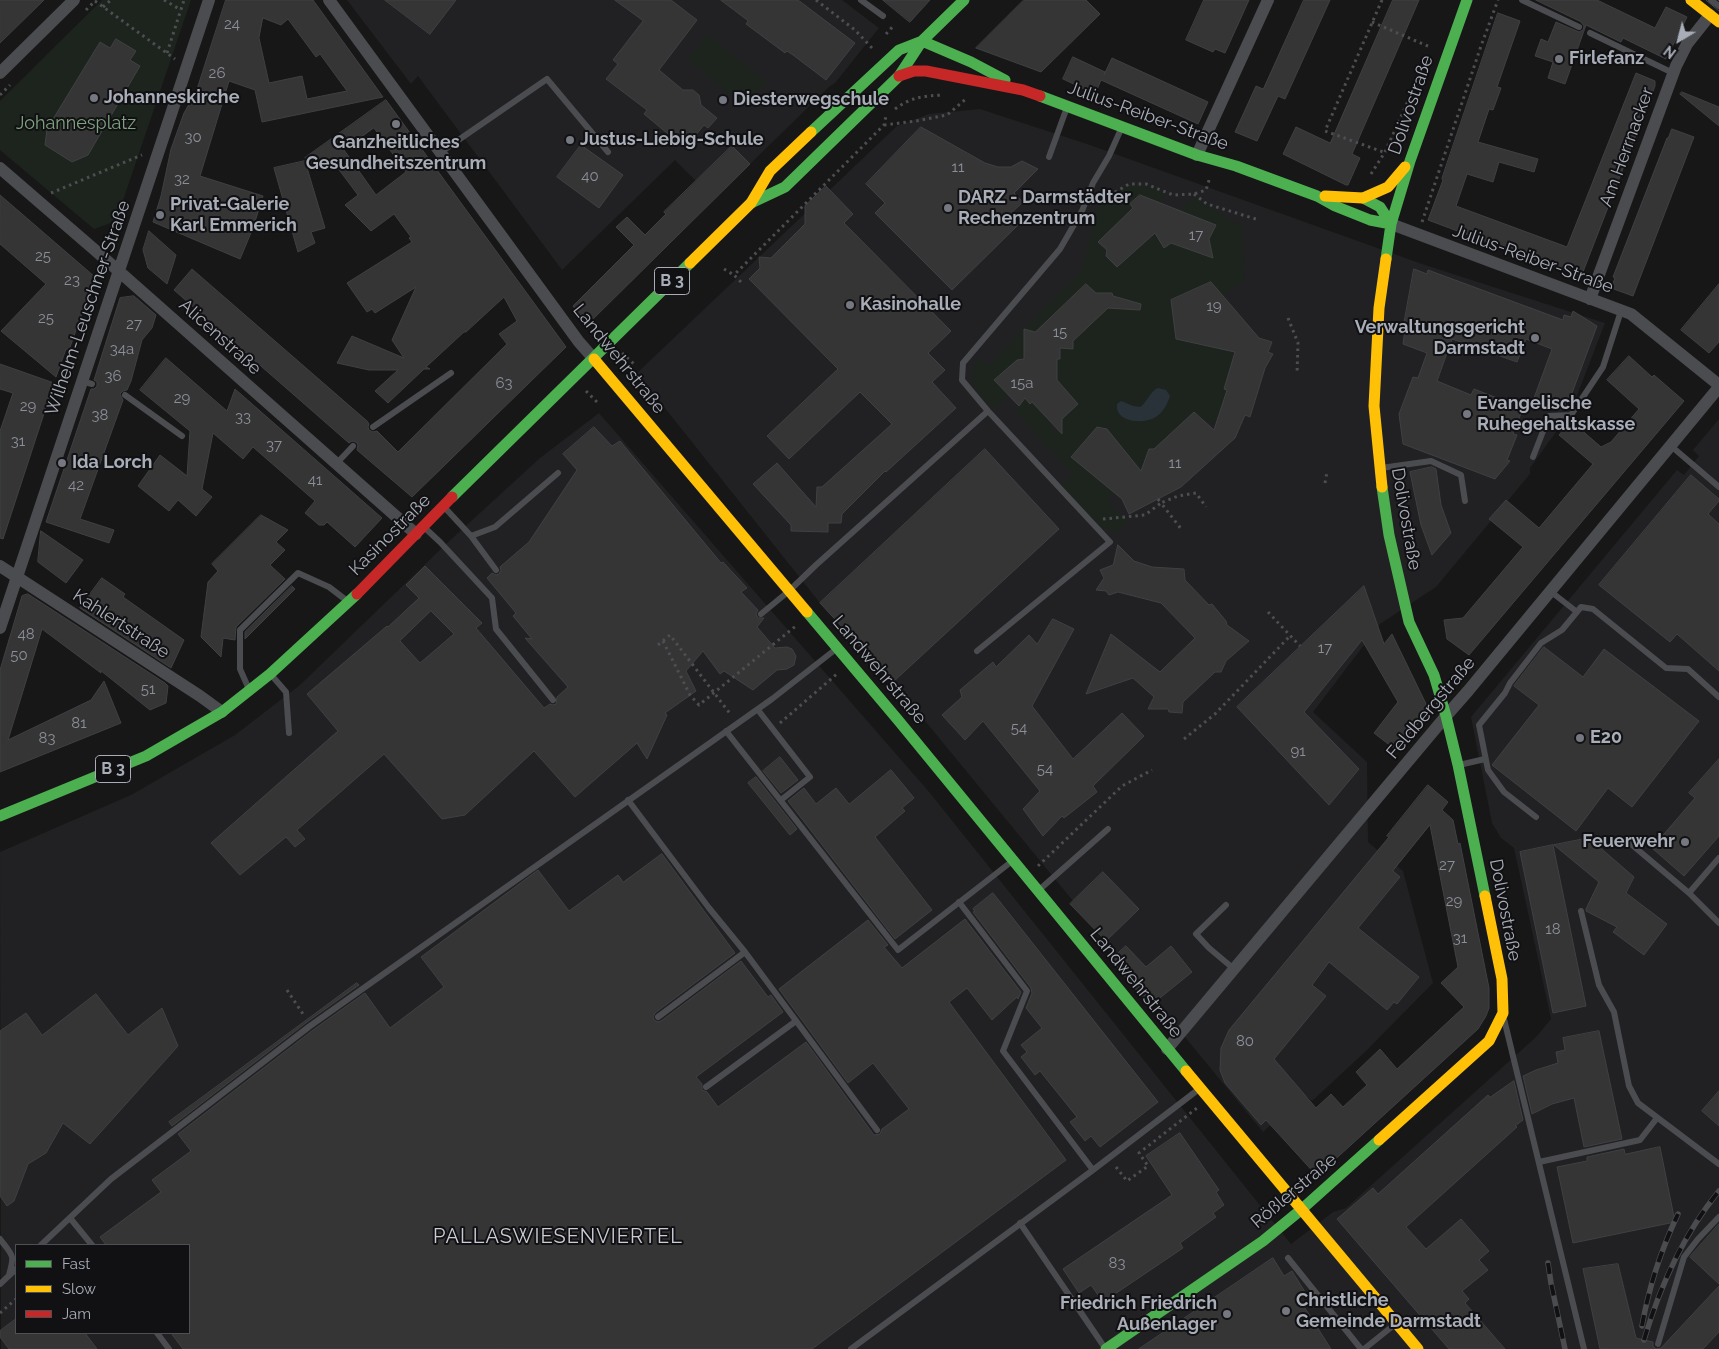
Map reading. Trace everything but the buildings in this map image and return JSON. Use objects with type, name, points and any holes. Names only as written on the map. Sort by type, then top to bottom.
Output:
[{"type":"street","points":[[0,73],[74,0]]},
{"type":"street","name":"Wilhelm-Leuschner-Straße","points":[[0,628],[16,577],[87,382],[119,271],[209,0]]},
{"type":"street","name":"Landwehrstraße","points":[[329,0],[579,342],[850,663],[1014,860],[1167,1049],[1418,1349]]},
{"type":"street","name":"Kasinostraße","points":[[751,203],[785,188],[898,76],[922,42],[964,0]]},
{"type":"street","points":[[1197,155],[1268,0]]},
{"type":"street","name":"Dolivostraße","points":[[1468,0],[1410,161],[1391,224],[1378,318],[1374,406],[1379,468],[1389,535],[1409,622],[1434,675],[1446,716],[1458,765],[1502,979],[1503,1013],[1489,1041]]},
{"type":"street","points":[[1691,0],[1716,14]]},
{"type":"street","name":"Am Herrnacker","points":[[1590,299],[1674,73],[1688,44],[1716,14]]},
{"type":"street","name":"Kasinostraße","points":[[0,816],[146,756],[222,712],[270,674],[349,602],[419,530],[751,203],[770,170],[899,50],[922,42]]},
{"type":"street","name":"Julius-Reiber-Straße","points":[[922,42],[971,62],[1022,90]]},
{"type":"street","name":"Julius-Reiber-Straße","points":[[898,76],[926,71],[1022,90],[1197,155],[1236,166],[1317,196],[1335,206],[1370,220],[1391,224],[1621,310],[1631,314],[1719,386]]},
{"type":"street","name":"Julius-Reiber-Straße","points":[[1317,196],[1363,198],[1388,186],[1410,161]]},
{"type":"street","name":"Alicenstraße","points":[[0,168],[336,464],[419,530]]},
{"type":"street","points":[[1363,198],[1380,207],[1391,224]]},
{"type":"street","name":"Feldbergstraße","points":[[1167,1049],[1468,691],[1719,386]]},
{"type":"street","name":"Kahlertstraße","points":[[0,566],[222,712]]},
{"type":"street","name":"Rößlerstraße","points":[[1106,1349],[1262,1241],[1302,1209],[1489,1041]]},
{"type":"lane","points":[[861,0],[883,16]]},
{"type":"lane","points":[[1522,0],[1579,27]]},
{"type":"lane","points":[[1711,0],[1716,14]]},
{"type":"lane","points":[[1590,33],[1674,73]]},
{"type":"lane","points":[[441,152],[547,78],[608,152]]},
{"type":"lane","points":[[1049,158],[1067,106]]},
{"type":"lane","points":[[977,651],[1110,542],[988,411],[962,380],[962,362],[1060,249],[1082,211],[1093,183],[1109,156],[1122,127]]},
{"type":"lane","points":[[1533,457],[1549,416],[1571,415],[1603,366],[1621,310]]},
{"type":"lane","points":[[373,427],[451,373]]},
{"type":"lane","points":[[125,395],[182,436]]},
{"type":"lane","points":[[761,614],[789,591],[823,558],[988,411]]},
{"type":"lane","points":[[336,464],[353,446]]},
{"type":"lane","points":[[1671,446],[1719,487]]},
{"type":"lane","points":[[1379,468],[1431,461],[1461,475],[1465,501]]},
{"type":"lane","points":[[471,536],[495,527],[558,473]]},
{"type":"lane","points":[[444,506],[471,536],[496,570]]},
{"type":"lane","points":[[419,530],[440,542],[492,598],[496,629],[553,700]]},
{"type":"lane","points":[[249,690],[240,669],[240,630],[298,573],[329,586],[349,602]]},
{"type":"lane","points":[[1550,591],[1577,612]]},
{"type":"lane","points":[[1536,817],[1504,792],[1488,770],[1479,725],[1541,643],[1562,630],[1581,607],[1593,609],[1666,668],[1688,669],[1719,696]]},
{"type":"lane","points":[[42,1244],[110,1179],[310,1026],[758,710],[837,648]]},
{"type":"lane","points":[[270,674],[286,692],[289,733]]},
{"type":"lane","points":[[758,710],[810,777],[781,800]]},
{"type":"lane","points":[[726,731],[898,950],[1014,860]]},
{"type":"lane","points":[[1458,765],[1486,759]]},
{"type":"lane","points":[[628,800],[709,908],[745,952],[877,1130]]},
{"type":"lane","points":[[1038,890],[1108,829]]},
{"type":"lane","points":[[1631,844],[1689,893],[1719,923]]},
{"type":"lane","points":[[1689,893],[1719,858]]},
{"type":"lane","points":[[959,902],[1027,991],[1003,1051],[1093,1170]]},
{"type":"lane","points":[[1226,905],[1196,934],[1208,948],[1234,969]]},
{"type":"lane","points":[[1581,911],[1599,985],[1614,1012],[1630,1086],[1638,1103],[1719,1164]]},
{"type":"lane","points":[[658,1017],[745,952]]},
{"type":"lane","points":[[1503,1013],[1584,1349]]},
{"type":"lane","points":[[706,1087],[796,1021]]},
{"type":"lane","points":[[851,1349],[1110,1158],[1200,1088]]},
{"type":"lane","points":[[1540,1162],[1640,1140],[1657,1118]]},
{"type":"lane","points":[[1658,1344],[1684,1257],[1719,1216]]},
{"type":"lane","points":[[70,1218],[91,1244]]},
{"type":"lane","points":[[1020,1223],[1106,1349]]},
{"type":"lane","points":[[0,1239],[12,1254],[13,1262],[9,1275]]},
{"type":"lane","points":[[1288,1258],[1362,1349],[1396,1323]]},
{"type":"lane","points":[[0,1284],[15,1270]]},
{"type":"lane","points":[[158,1334],[169,1349]]},
{"type":"path","points":[[104,8],[111,0]]},
{"type":"path","points":[[164,0],[181,10]]},
{"type":"path","points":[[168,53],[184,0]]},
{"type":"path","points":[[816,0],[855,30],[872,48]]},
{"type":"path","points":[[1382,0],[1325,131],[1410,161]]},
{"type":"path","points":[[1425,212],[1498,0]]},
{"type":"path","points":[[95,1],[176,60]]},
{"type":"path","points":[[1372,22],[1432,48]]},
{"type":"path","points":[[888,33],[894,26]]},
{"type":"path","points":[[1429,55],[1435,40]]},
{"type":"path","points":[[1368,177],[1377,167],[1385,152],[1416,86]]},
{"type":"path","points":[[903,103],[921,96],[950,94]]},
{"type":"path","points":[[884,125],[947,115],[970,95]]},
{"type":"path","points":[[734,275],[884,125],[886,115]]},
{"type":"path","points":[[41,204],[51,193],[145,154]]},
{"type":"path","points":[[1082,211],[1129,184],[1146,184],[1173,195],[1194,194],[1206,190],[1211,174]]},
{"type":"path","points":[[1194,194],[1206,204],[1260,220]]},
{"type":"path","points":[[724,269],[741,282]]},
{"type":"path","points":[[1288,318],[1298,343],[1297,374]]},
{"type":"path","points":[[1325,483],[1327,472]]},
{"type":"path","points":[[1087,517],[1102,520],[1145,515],[1161,503],[1178,496],[1196,493],[1206,507]]},
{"type":"path","points":[[1158,499],[1182,530]]},
{"type":"path","points":[[1268,612],[1300,646]]},
{"type":"path","points":[[663,640],[690,695],[699,705],[810,615]]},
{"type":"path","points":[[658,645],[670,635],[733,718]]},
{"type":"path","points":[[1184,739],[1215,714],[1290,636]]},
{"type":"path","points":[[772,729],[850,663]]},
{"type":"path","points":[[1027,877],[1122,786],[1152,770]]},
{"type":"path","points":[[287,990],[310,1026]]},
{"type":"path","points":[[1110,1158],[1127,1181],[1148,1166],[1139,1153],[1209,1099]]},
{"type":"path","points":[[0,1314],[15,1300]]},
{"type":"shaded area","name":"Justus-Liebig-Schule","points":[[347,0],[842,0],[879,28],[835,83],[750,164],[732,146],[696,181],[675,160],[562,270],[418,76],[411,84]]},
{"type":"shaded area","points":[[980,109],[1090,145],[1422,264],[1605,323],[1571,411],[1530,468],[1530,474],[1436,587],[1380,624],[1313,712],[1367,762],[1368,842],[1403,871],[1433,983],[1365,1052],[1312,1101],[1305,1095],[1263,1132],[893,682],[820,603],[637,373],[897,126],[929,114]]},
{"type":"shaded area","points":[[1158,388],[1166,390],[1170,396],[1160,414],[1154,418],[1145,421],[1135,421],[1121,416],[1118,412],[1117,404],[1121,401],[1140,407]]},
{"type":"shaded area","points":[[599,413],[930,793],[1291,1244],[1333,1212],[1346,1208],[1536,1037],[1551,1019],[1514,848],[1501,838],[1492,823],[1471,717],[1677,470],[1684,475],[1699,456],[1693,450],[1719,419],[1719,1349],[1,1349],[0,852],[131,795],[235,735],[300,685],[445,545],[540,458]]},
{"type":"green space","name":"Johannesplatz","points":[[102,0],[191,0],[116,221],[94,229],[0,150],[0,101]]},
{"type":"green space","points":[[707,34],[766,81],[745,107],[688,59]]},
{"type":"green space","points":[[1127,185],[1144,185],[1166,194],[1159,202],[1139,195],[1130,204],[1133,208],[1098,242],[1107,250],[1106,256],[1117,267],[1153,235],[1156,236],[1164,247],[1171,243],[1212,256],[1209,239],[1216,225],[1180,210],[1189,200],[1198,198],[1229,221],[1242,224],[1244,280],[1222,295],[1211,282],[1171,300],[1176,340],[1216,348],[1230,347],[1234,354],[1224,389],[1227,390],[1221,409],[1227,417],[1216,425],[1203,420],[1194,413],[1154,449],[1149,449],[1142,468],[1138,472],[1130,466],[1133,461],[1107,429],[1097,427],[1071,457],[1114,493],[1109,498],[1110,506],[1128,521],[1117,532],[1096,525],[1061,485],[1073,475],[1015,411],[1023,401],[1032,401],[1058,434],[1062,431],[1062,419],[1078,404],[1064,388],[1056,390],[1057,359],[1060,358],[1060,348],[1073,349],[1073,341],[1101,315],[1101,312],[1106,308],[1116,307],[1112,293],[1101,293],[1101,297],[1085,284],[1035,332],[1026,329],[1024,359],[1017,360],[994,380],[1009,395],[993,408],[973,385],[972,373],[979,357],[988,366],[1082,270],[1097,208]]},
{"type":"tram line","points":[[1706,0],[1719,11]]},
{"type":"railway","points":[[1644,1340],[1657,1300],[1674,1262],[1694,1225],[1719,1191]]},
{"type":"railway","points":[[1642,1326],[1656,1268],[1678,1214]]},
{"type":"railway","points":[[1548,1263],[1565,1349]]},
{"type":"traffic: fast","points":[[751,203],[785,187],[899,76],[922,41],[964,0]]},
{"type":"traffic: fast","points":[[1040,96],[1197,155],[1236,166],[1317,196],[1335,206],[1370,220],[1391,224],[1410,161],[1467,0]]},
{"type":"traffic: fast","points":[[922,41],[971,62],[1005,80]]},
{"type":"traffic: fast","points":[[811,132],[899,50],[922,41]]},
{"type":"traffic: fast","points":[[1363,198],[1380,207],[1391,224],[1386,259]]},
{"type":"traffic: fast","points":[[452,497],[690,263]]},
{"type":"traffic: fast","points":[[1382,487],[1389,535],[1409,622],[1434,675],[1446,716],[1485,896]]},
{"type":"traffic: fast","points":[[0,816],[146,756],[222,712],[270,674],[357,594]]},
{"type":"traffic: fast","points":[[807,612],[1186,1071]]},
{"type":"traffic: fast","points":[[1106,1349],[1263,1241],[1379,1140]]},
{"type":"traffic: slow","points":[[1691,0],[1719,22]]},
{"type":"traffic: slow","points":[[690,263],[751,203],[770,171],[811,132]]},
{"type":"traffic: slow","points":[[1325,196],[1363,198],[1388,187],[1405,167]]},
{"type":"traffic: slow","points":[[1382,487],[1374,406],[1379,308],[1386,259]]},
{"type":"traffic: slow","points":[[594,359],[807,612]]},
{"type":"traffic: slow","points":[[1379,1140],[1489,1041],[1503,1013],[1502,979],[1485,896]]},
{"type":"traffic: slow","points":[[1186,1071],[1418,1349]]},
{"type":"traffic: jam","points":[[899,76],[914,71],[926,71],[1023,90],[1040,96]]},
{"type":"traffic: jam","points":[[357,594],[452,497]]},
{"type":"place","name":"Firlefanz","points":[[1559,59]]},
{"type":"place","name":"Johanneskirche","points":[[94,98]]},
{"type":"place","name":"Diesterwegschule","points":[[723,100]]},
{"type":"place","name":"Ganzheitliches Gesundheitszentrum","points":[[396,124]]},
{"type":"place","name":"Justus-Liebig-Schule","points":[[570,140]]},
{"type":"place","name":"DARZ - Darmstädter Rechenzentrum","points":[[948,208]]},
{"type":"place","name":"Privat-Galerie Karl Emmerich","points":[[160,215]]},
{"type":"place","name":"Kasinohalle","points":[[850,305]]},
{"type":"place","name":"Verwaltungsgericht Darmstadt","points":[[1535,338]]},
{"type":"place","name":"Evangelische Ruhegehaltskasse","points":[[1467,414]]},
{"type":"place","name":"Ida Lorch","points":[[62,463]]},
{"type":"place","name":"E20","points":[[1580,738]]},
{"type":"place","name":"Feuerwehr","points":[[1685,842]]},
{"type":"place","name":"Christliche Gemeinde Darmstadt","points":[[1286,1311]]},
{"type":"place","name":"Friedrich Friedrich Außenlager","points":[[1227,1314]]},
{"type":"district","name":"PALLASWIESENVIERTEL","points":[[558,1237]]}]
